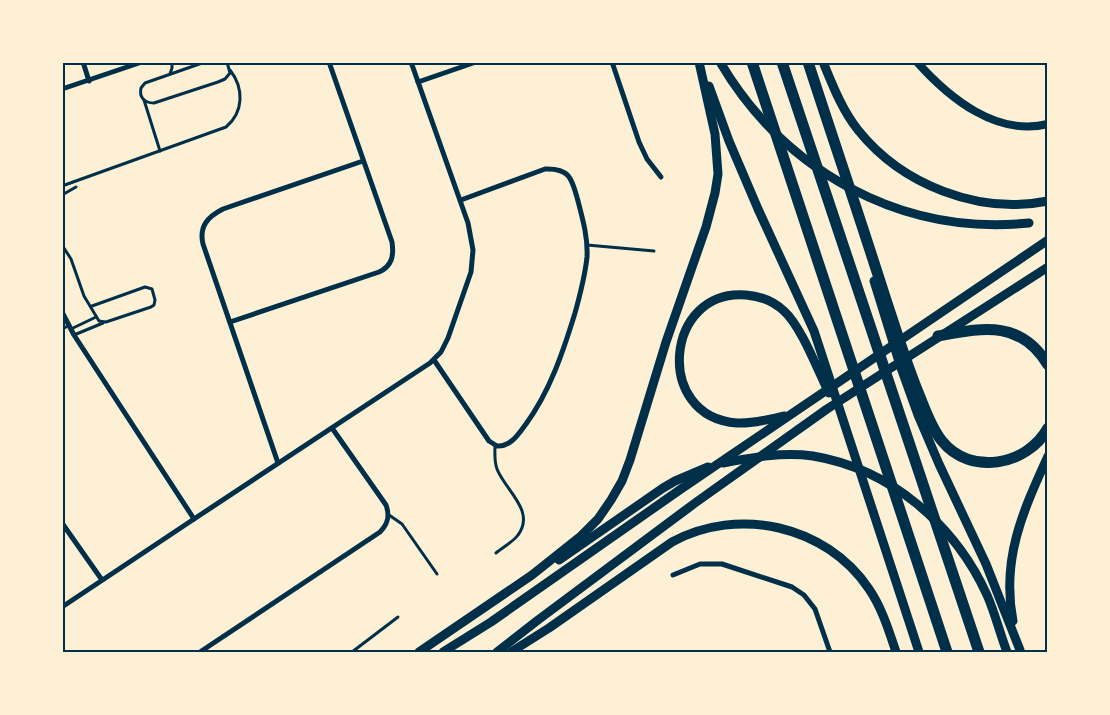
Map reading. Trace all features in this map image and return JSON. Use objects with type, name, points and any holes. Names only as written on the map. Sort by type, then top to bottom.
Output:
[{"type":"highway","points":[[752,62],[947,652]]},
{"type":"highway","points":[[782,62],[979,652]]},
{"type":"highway","points":[[808,62],[909,369],[934,430],[942,442],[951,450],[971,461],[996,464],[1031,448],[1040,440],[1048,428]]},
{"type":"highway","points":[[938,336],[978,329],[1009,331],[1034,346],[1048,365]]},
{"type":"main road","points":[[700,62],[754,200],[814,331],[920,652]]},
{"type":"main road","points":[[419,652],[532,575],[581,536],[598,519],[622,481],[666,342],[706,227],[715,193],[718,174],[714,128],[700,62]]},
{"type":"main road","points":[[720,62],[742,96],[778,138],[807,162],[839,183],[908,212],[948,222],[989,225],[1029,222]]},
{"type":"main road","points":[[823,62],[835,92],[858,130],[877,150],[900,169],[930,186],[967,198],[1010,204],[1048,201]]},
{"type":"main road","points":[[857,210],[883,314],[918,415],[986,564],[1020,651]]},
{"type":"main road","points":[[443,652],[491,622],[682,489],[1048,240]]},
{"type":"main road","points":[[497,652],[695,503],[827,409],[1048,267]]},
{"type":"main road","points":[[791,415],[747,423],[729,422],[720,420],[697,406],[686,391],[678,364],[682,337],[691,320],[699,311],[718,299],[738,294],[762,297],[779,307],[791,318],[847,430]]},
{"type":"main road","points":[[532,575],[567,555],[663,488],[698,470],[730,461],[772,455],[798,455],[826,459],[858,468],[889,484],[918,504],[944,529],[973,569],[987,596],[1007,652]]},
{"type":"main road","points":[[1020,651],[1010,602],[1010,565],[1020,521],[1048,456]]},
{"type":"main road","points":[[511,652],[682,536],[710,527],[738,524],[766,525],[794,532],[823,546],[846,562],[876,600],[896,652]]},
{"type":"street","points":[[83,62],[88,81]]},
{"type":"street","points":[[62,90],[142,62]]},
{"type":"street","points":[[230,322],[379,272],[389,265],[392,255],[392,242],[328,62]]},
{"type":"street","points":[[62,607],[434,360],[444,348],[473,263],[473,250],[471,235],[460,200],[411,62]]},
{"type":"street","points":[[418,82],[476,62]]},
{"type":"street","points":[[612,62],[639,142],[647,159],[660,176]]},
{"type":"street","points":[[917,62],[953,95],[988,118],[1001,124],[1016,127],[1048,124]]},
{"type":"street","points":[[278,463],[203,244],[201,232],[206,220],[222,209],[363,161]]},
{"type":"street","points":[[434,360],[486,437],[495,445],[504,446],[511,442],[530,418],[547,391],[568,334],[583,285],[587,245],[584,224],[573,184],[570,177],[563,171],[553,169],[539,171],[460,200]]},
{"type":"street","points":[[62,312],[74,335],[194,518]]},
{"type":"street","points":[[200,652],[380,532],[387,523],[389,515],[386,505],[332,428]]},
{"type":"street","points":[[63,525],[102,580]]},
{"type":"street","points":[[673,575],[700,564],[722,564],[792,587],[804,595],[815,609],[830,652]]},
{"type":"lane","points":[[170,74],[172,62]]},
{"type":"lane","points":[[187,62],[193,67]]},
{"type":"lane","points":[[160,151],[140,92],[143,84],[205,62]]},
{"type":"lane","points":[[62,186],[220,130],[235,118],[240,103],[240,95],[235,78],[227,62]]},
{"type":"lane","points":[[144,100],[154,103],[218,82],[228,76],[230,70]]},
{"type":"lane","points":[[62,195],[76,187]]},
{"type":"lane","points":[[62,245],[71,259],[84,296],[92,306],[96,317],[99,321],[103,322]]},
{"type":"lane","points":[[587,245],[654,251]]},
{"type":"lane","points":[[74,335],[103,322],[152,306],[155,302],[152,289],[145,287],[92,306]]},
{"type":"lane","points":[[62,329],[96,317]]},
{"type":"lane","points":[[495,445],[496,466],[519,504],[523,517],[523,524],[518,536],[496,552]]},
{"type":"lane","points":[[389,515],[402,524],[438,574]]},
{"type":"lane","points":[[352,652],[398,617]]}]
